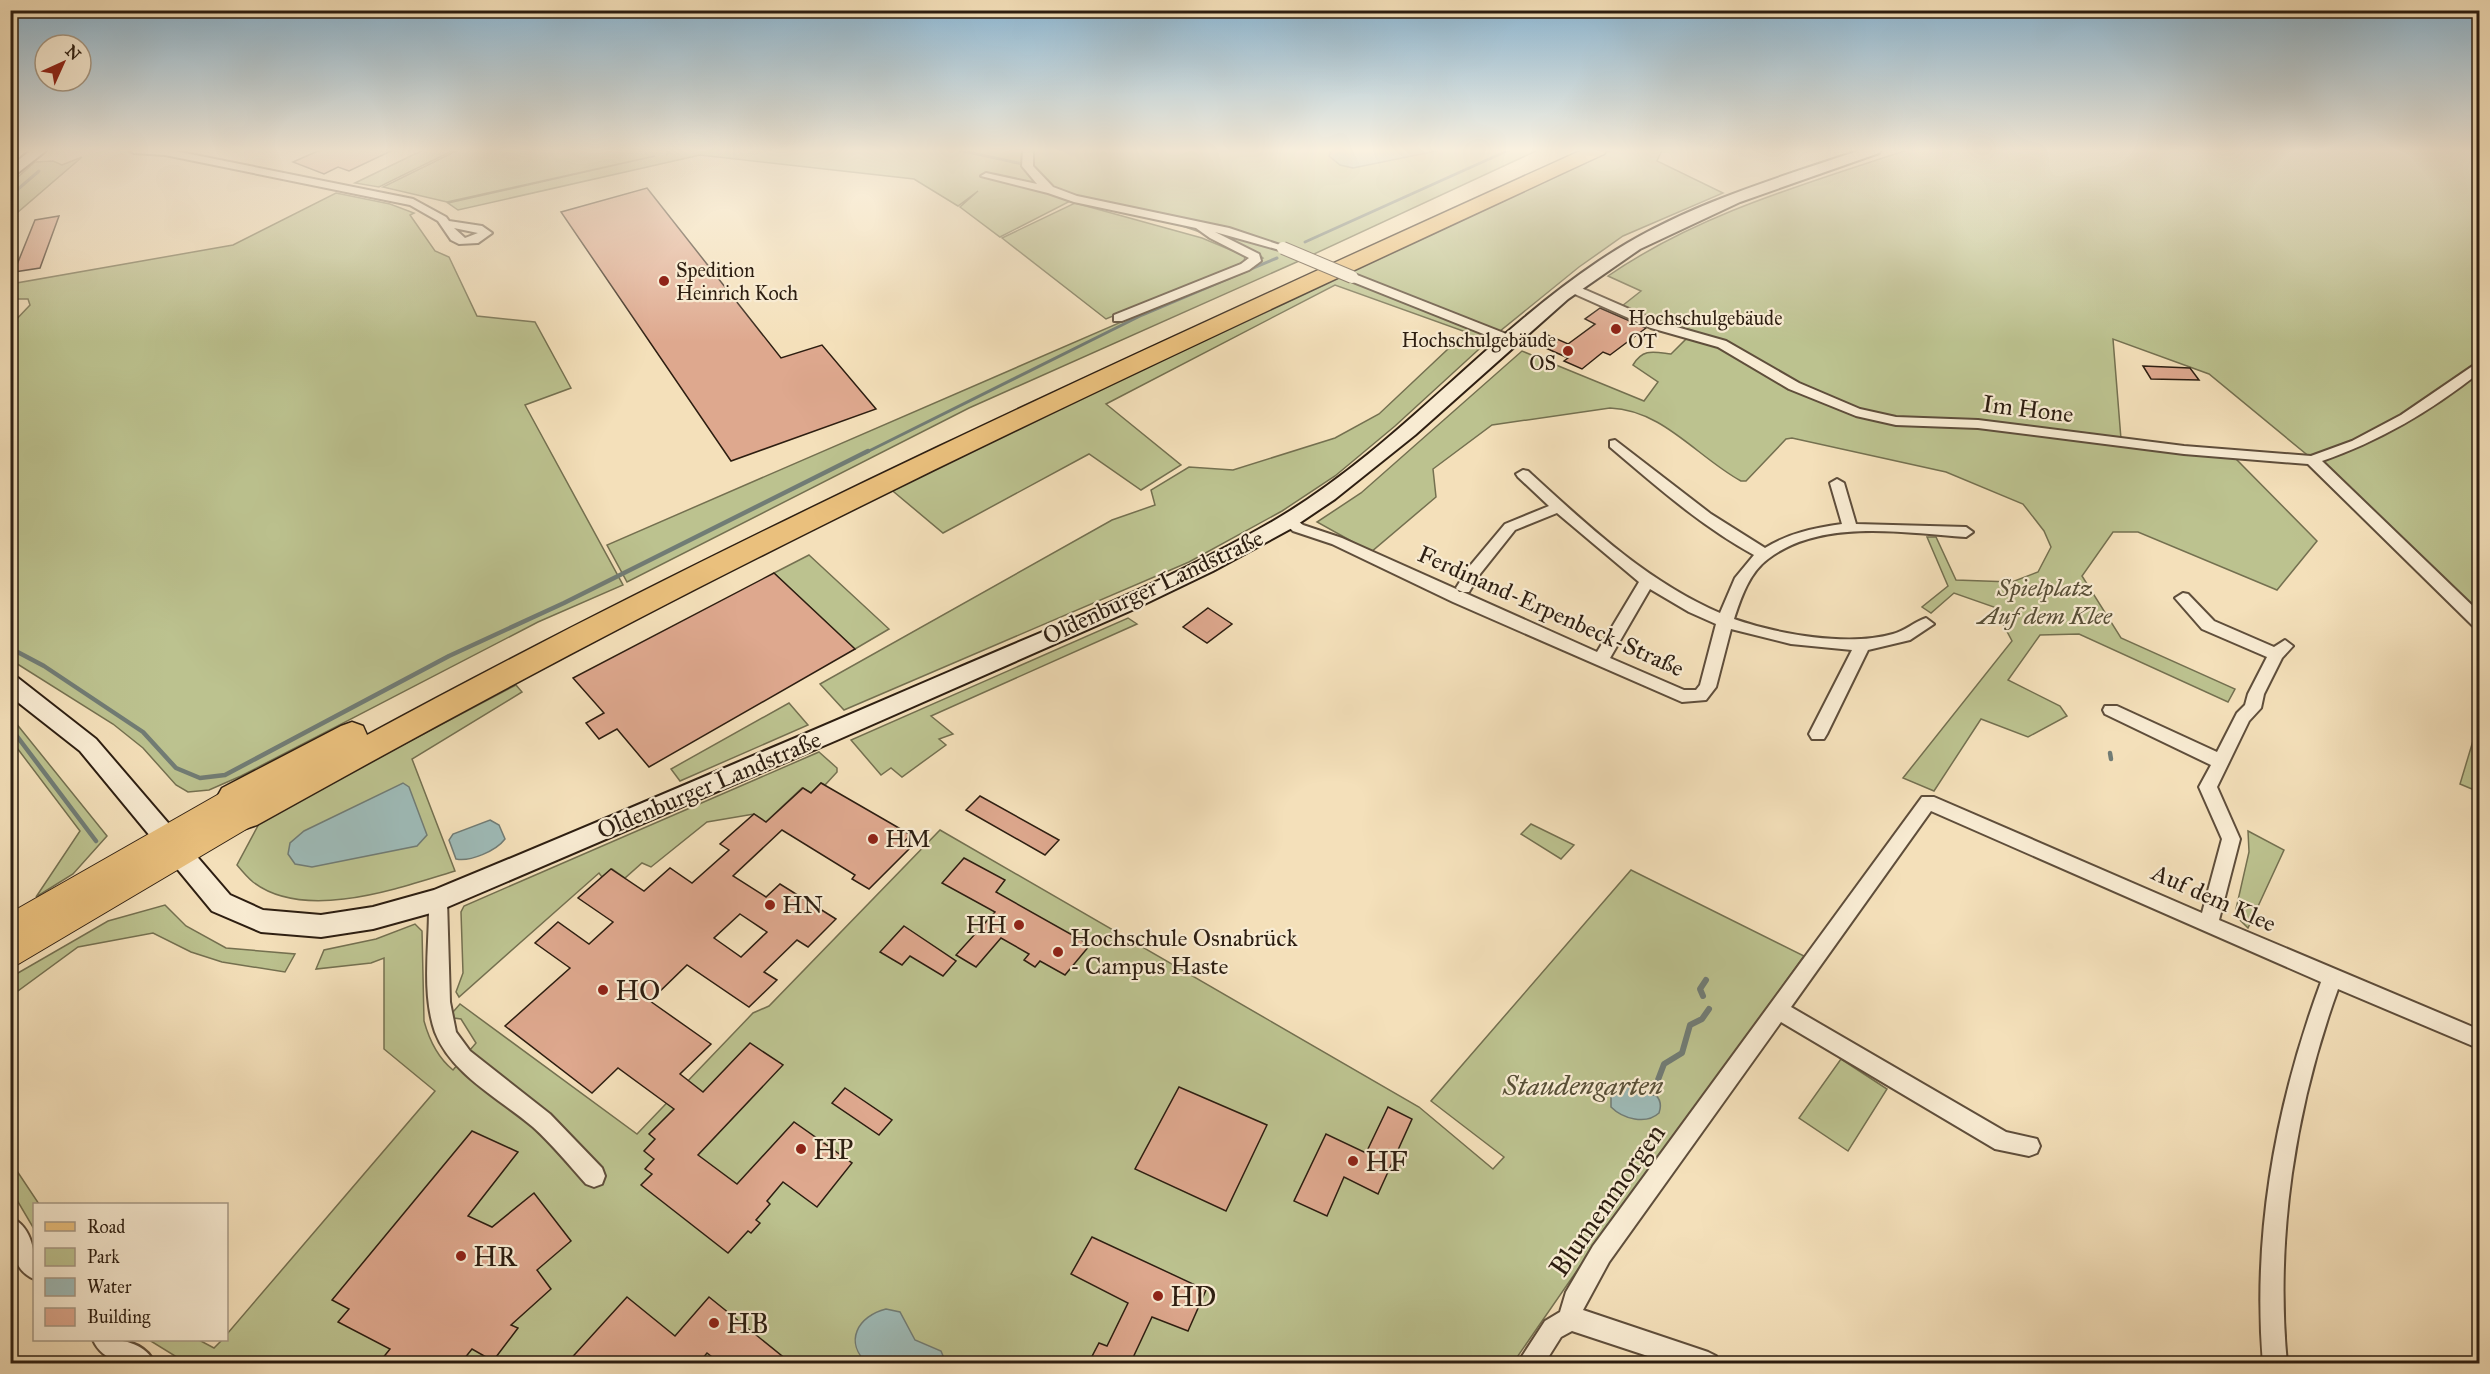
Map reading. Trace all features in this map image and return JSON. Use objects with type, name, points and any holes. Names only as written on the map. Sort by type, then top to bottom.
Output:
[{"type":"highway","points":[[239,807],[339,740],[694,560],[1007,408],[1429,214]]},
{"type":"highway","points":[[239,807],[369,747],[705,571],[1033,412],[1459,214]]},
{"type":"main road","points":[[10,928],[173,845],[239,807]]},
{"type":"main road","points":[[10,956],[173,845]]},
{"type":"street","points":[[436,214],[447,224]]},
{"type":"street","points":[[1147,214],[1196,223],[1283,248],[1510,340]]},
{"type":"street","name":"Oldenburger Landstraße","points":[[10,684],[88,745],[221,903],[261,921],[321,926],[373,918],[438,900],[1126,604],[1216,563],[1289,521],[1344,485],[1402,438],[1510,340],[1572,288],[1639,242],[1699,214]]},
{"type":"street","points":[[1118,318],[1255,261],[1255,256],[1249,252],[1215,239],[1196,223]]},
{"type":"street","name":"Im Hone","points":[[1572,288],[1655,325],[1722,344],[1794,386],[1856,412],[1896,421],[1978,424],[2146,446],[2312,460],[2357,444],[2406,418],[2449,390],[2480,364]]},
{"type":"street","points":[[1615,444],[1700,515],[1731,537],[1766,554]]},
{"type":"street","points":[[2312,460],[2480,623]]},
{"type":"street","points":[[1523,474],[1612,555],[1648,580],[1726,622],[1817,642],[1862,645],[1906,636],[1926,624]]},
{"type":"street","points":[[1837,483],[1850,527]]},
{"type":"street","points":[[1464,588],[1510,527],[1559,507]]},
{"type":"street","name":"Ferdinand-Erpenbeck-Straße","points":[[1289,521],[1299,528],[1337,541],[1682,696],[1700,696],[1708,687],[1733,597],[1744,575],[1766,554],[1784,543],[1810,534],[1850,527],[1966,532]]},
{"type":"street","points":[[1601,660],[1648,580]]},
{"type":"street","points":[[2183,598],[2208,625],[2281,651],[2256,694],[2253,708],[2243,717],[2208,787],[2231,839],[2209,924]]},
{"type":"street","points":[[1818,734],[1862,645]]},
{"type":"street","points":[[2111,710],[2221,762]]},
{"type":"street","name":"Auf dem Klee","points":[[1927,805],[2480,1040]]},
{"type":"street","name":"Blumenmorgen","points":[[1570,1319],[1574,1300],[1601,1254],[1779,1010],[1814,956],[1927,805]]},
{"type":"street","points":[[438,900],[442,1011],[445,1030],[453,1045],[463,1058],[542,1121],[594,1176]]},
{"type":"street","points":[[2275,1364],[2270,1292],[2287,1139],[2316,1018],[2332,978]]},
{"type":"street","points":[[1779,1010],[2003,1142],[2029,1146]]},
{"type":"street","points":[[10,1228],[33,1266]]},
{"type":"street","points":[[1529,1364],[1553,1329],[1570,1319],[1599,1326],[1708,1364]]},
{"type":"street","points":[[107,1341],[143,1364]]},
{"type":"green space","points":[[294,214],[412,214],[410,215],[435,251],[449,257],[477,316],[535,322],[571,388],[525,405],[623,585],[538,622],[241,776],[209,790],[188,792],[176,785],[143,748],[113,724],[11,660],[11,325],[30,305],[28,299],[11,299],[11,284],[233,245]]},
{"type":"green space","points":[[969,214],[1045,214],[1000,237]]},
{"type":"green space","points":[[1052,214],[1115,214],[1202,238],[1245,256],[1244,262],[1106,319],[1002,238]]},
{"type":"green space","points":[[1148,214],[1400,214],[969,408],[627,582],[607,545],[1126,320],[1130,313],[1263,258],[1255,251]]},
{"type":"green space","points":[[1473,214],[1674,214],[1623,236],[1579,267],[1489,340],[1395,426],[1335,476],[1282,511],[1189,562],[844,710],[820,684],[1112,520],[1155,505],[1151,490],[1189,467],[1233,470],[1335,438],[1379,414],[1466,332],[1335,285],[1106,404],[1181,465],[1141,490],[1089,454],[943,533],[888,487]]},
{"type":"green space","name":"Spielplatz Auf dem Klee","points":[[1724,214],[2479,214],[2479,623],[2311,458],[2209,374],[2113,339],[2121,439],[2235,458],[2317,541],[2277,590],[2138,532],[2113,532],[2082,576],[2121,638],[2235,689],[2228,702],[2079,634],[2040,635],[2008,680],[2060,706],[2067,716],[2028,737],[1981,719],[1934,791],[1903,778],[2012,641],[1994,607],[1954,593],[1931,613],[1922,607],[1948,586],[1927,537],[1936,537],[1956,580],[2012,582],[2038,572],[2051,547],[2044,531],[2023,504],[1946,472],[1792,438],[1786,439],[1746,481],[1741,481],[1679,436],[1647,417],[1610,408],[1492,425],[1433,469],[1436,497],[1371,552],[1317,522],[1361,493],[1522,351],[1644,401],[1658,382],[1633,365],[1641,356],[1649,352],[1671,354],[1686,339],[1689,330],[1661,323],[1622,306],[1641,291],[1608,276],[1678,235]]},
{"type":"green space","points":[[809,555],[889,629],[855,649],[774,573]]},
{"type":"green space","points":[[1128,618],[1137,624],[931,716],[953,734],[939,739],[946,745],[902,777],[891,768],[881,775],[851,740]]},
{"type":"green space","points":[[516,685],[522,692],[412,759],[455,871],[407,886],[352,898],[325,901],[299,900],[274,894],[253,882],[237,865],[261,820]]},
{"type":"green space","points":[[789,703],[808,725],[680,781],[671,769]]},
{"type":"green space","points":[[11,717],[107,836],[73,874],[36,897],[80,831],[11,740]]},
{"type":"green space","points":[[2479,721],[2480,792],[2460,784]]},
{"type":"green space","points":[[819,752],[837,768],[837,772],[825,785],[821,783],[811,793],[802,788],[766,822],[754,814],[707,822],[651,867],[642,863],[625,878],[612,869],[602,877],[599,873],[459,997],[456,992],[463,973],[461,912],[464,906]]},
{"type":"green space","points":[[1531,824],[1574,845],[1561,859],[1521,834]]},
{"type":"green space","name":"Staudengarten","points":[[940,830],[1419,1107],[1493,1169],[1504,1157],[1431,1101],[1631,870],[1804,956],[1585,1259],[1513,1363],[188,1364],[151,1341],[201,1341],[214,1348],[221,1341],[228,1341],[228,1333],[435,1091],[384,1049],[384,958],[371,963],[316,969],[324,950],[376,939],[415,924],[422,931],[424,1021],[435,1048],[453,1070],[476,1043],[461,1019],[454,1018],[453,1012],[460,1004],[637,1134],[753,1013],[769,1006]]},
{"type":"green space","points":[[2248,831],[2284,850],[2248,928],[2238,918],[2236,909],[2249,852]]},
{"type":"green space","points":[[165,905],[186,926],[226,948],[295,954],[285,972],[222,962],[191,952],[153,933],[78,947],[11,996],[11,977],[108,921]]},
{"type":"green space","points":[[1841,1059],[1887,1089],[1848,1151],[1799,1118]]},
{"type":"green space","points":[[10,1147],[15,1158],[11,1162],[38,1203],[33,1203],[33,1227],[11,1190]]},
{"type":"water","points":[[403,783],[409,787],[427,835],[417,846],[312,867],[295,864],[288,854],[290,843],[304,831]]},
{"type":"water","points":[[490,820],[499,825],[505,839],[496,848],[482,855],[468,859],[456,859],[449,840],[453,834]]},
{"type":"water","points":[[1622,1086],[1636,1087],[1655,1095],[1659,1099],[1659,1113],[1654,1117],[1641,1120],[1616,1111],[1611,1107],[1611,1093]]},
{"type":"water","points":[[886,1309],[900,1312],[915,1340],[941,1351],[946,1363],[868,1364],[860,1356],[856,1347],[857,1331],[868,1317]]},
{"type":"building","name":"Spedition Heinrich Koch","points":[[562,214],[668,214],[781,358],[822,345],[876,409],[731,461]]},
{"type":"building","points":[[59,216],[40,268],[14,272],[35,220]]},
{"type":"building","points":[[1600,308],[1646,328],[1610,355],[1603,352],[1582,369],[1564,361],[1568,358],[1537,344],[1548,335],[1568,344],[1595,324],[1585,319]]},
{"type":"building","points":[[2143,366],[2190,368],[2199,380],[2151,379]]},
{"type":"building","points":[[774,573],[855,649],[649,767],[617,729],[599,739],[586,723],[604,713],[573,678]]},
{"type":"building","points":[[1208,608],[1232,624],[1207,643],[1183,627]]},
{"type":"building","points":[[821,783],[911,835],[902,844],[909,849],[869,889],[852,879],[855,875],[782,830],[733,876],[766,897],[780,884],[836,919],[808,947],[797,940],[764,972],[777,980],[749,1007],[687,965],[650,1001],[711,1044],[680,1074],[703,1092],[750,1043],[783,1065],[698,1155],[737,1184],[794,1122],[852,1163],[817,1207],[783,1182],[767,1201],[770,1204],[756,1220],[760,1223],[751,1233],[748,1231],[728,1253],[641,1185],[652,1174],[645,1169],[654,1159],[644,1151],[655,1139],[649,1134],[674,1109],[618,1068],[592,1093],[505,1026],[570,968],[535,943],[558,922],[589,944],[613,922],[578,898],[611,869],[644,891],[670,868],[692,883],[729,850],[720,844],[754,814],[766,822],[803,788],[811,793]],"holes":[[[740,914],[767,932],[741,957],[714,938]]]},
{"type":"building","points":[[980,796],[1059,840],[1045,855],[966,810]]},
{"type":"building","name":"HH","points":[[964,858],[1005,880],[996,892],[1090,945],[1065,975],[1040,961],[1035,967],[1024,960],[1029,954],[1001,938],[976,967],[956,955],[995,912],[942,883]]},
{"type":"building","points":[[904,926],[956,961],[943,976],[910,956],[902,965],[880,952]]},
{"type":"building","points":[[1179,1087],[1267,1125],[1226,1211],[1135,1169]]},
{"type":"building","points":[[845,1088],[892,1120],[879,1135],[832,1103]]},
{"type":"building","name":"HF","points":[[1388,1107],[1412,1119],[1378,1194],[1344,1177],[1327,1216],[1294,1201],[1326,1134],[1366,1153]]},
{"type":"building","name":"HR","points":[[472,1131],[518,1152],[468,1216],[492,1227],[534,1193],[571,1241],[537,1270],[551,1289],[511,1325],[518,1328],[493,1361],[472,1349],[460,1364],[392,1364],[382,1359],[390,1349],[338,1322],[349,1309],[332,1300]]},
{"type":"building","name":"HD","points":[[1092,1237],[1206,1290],[1188,1331],[1152,1317],[1130,1364],[1088,1364],[1099,1343],[1107,1346],[1128,1303],[1071,1274]]},
{"type":"building","points":[[627,1297],[675,1336],[709,1297],[792,1364],[721,1364],[707,1353],[698,1364],[566,1364]]},
{"type":"waterway","points":[[1305,242],[1367,214]]},
{"type":"waterway","points":[[865,453],[1142,315],[1277,258]]},
{"type":"waterway","points":[[10,648],[44,666],[143,732],[176,768],[200,778],[225,775],[449,656],[564,603],[868,451]]},
{"type":"waterway","points":[[10,727],[96,841]]},
{"type":"waterway","points":[[2110,753],[2111,759]]},
{"type":"waterway","points":[[1703,996],[1700,989],[1706,980]]},
{"type":"waterway","points":[[1653,1093],[1664,1064],[1682,1053],[1690,1025],[1702,1019],[1709,1009]]},
{"type":"place","name":"Spedition Heinrich Koch","points":[[664,281]]},
{"type":"place","name":"Hochschulgebäude OT","points":[[1616,329]]},
{"type":"place","name":"Hochschulgebäude OS","points":[[1568,351]]},
{"type":"place","name":"HM","points":[[873,839]]},
{"type":"place","name":"HN","points":[[770,905]]},
{"type":"place","name":"HH","points":[[1019,925]]},
{"type":"place","name":"Hochschule Osnabrück - Campus Haste","points":[[1058,952]]},
{"type":"place","name":"HO","points":[[603,990]]},
{"type":"place","name":"HP","points":[[801,1149]]},
{"type":"place","name":"HF","points":[[1353,1161]]},
{"type":"place","name":"HR","points":[[461,1256]]},
{"type":"place","name":"HD","points":[[1158,1296]]},
{"type":"place","name":"HB","points":[[714,1323]]}]
